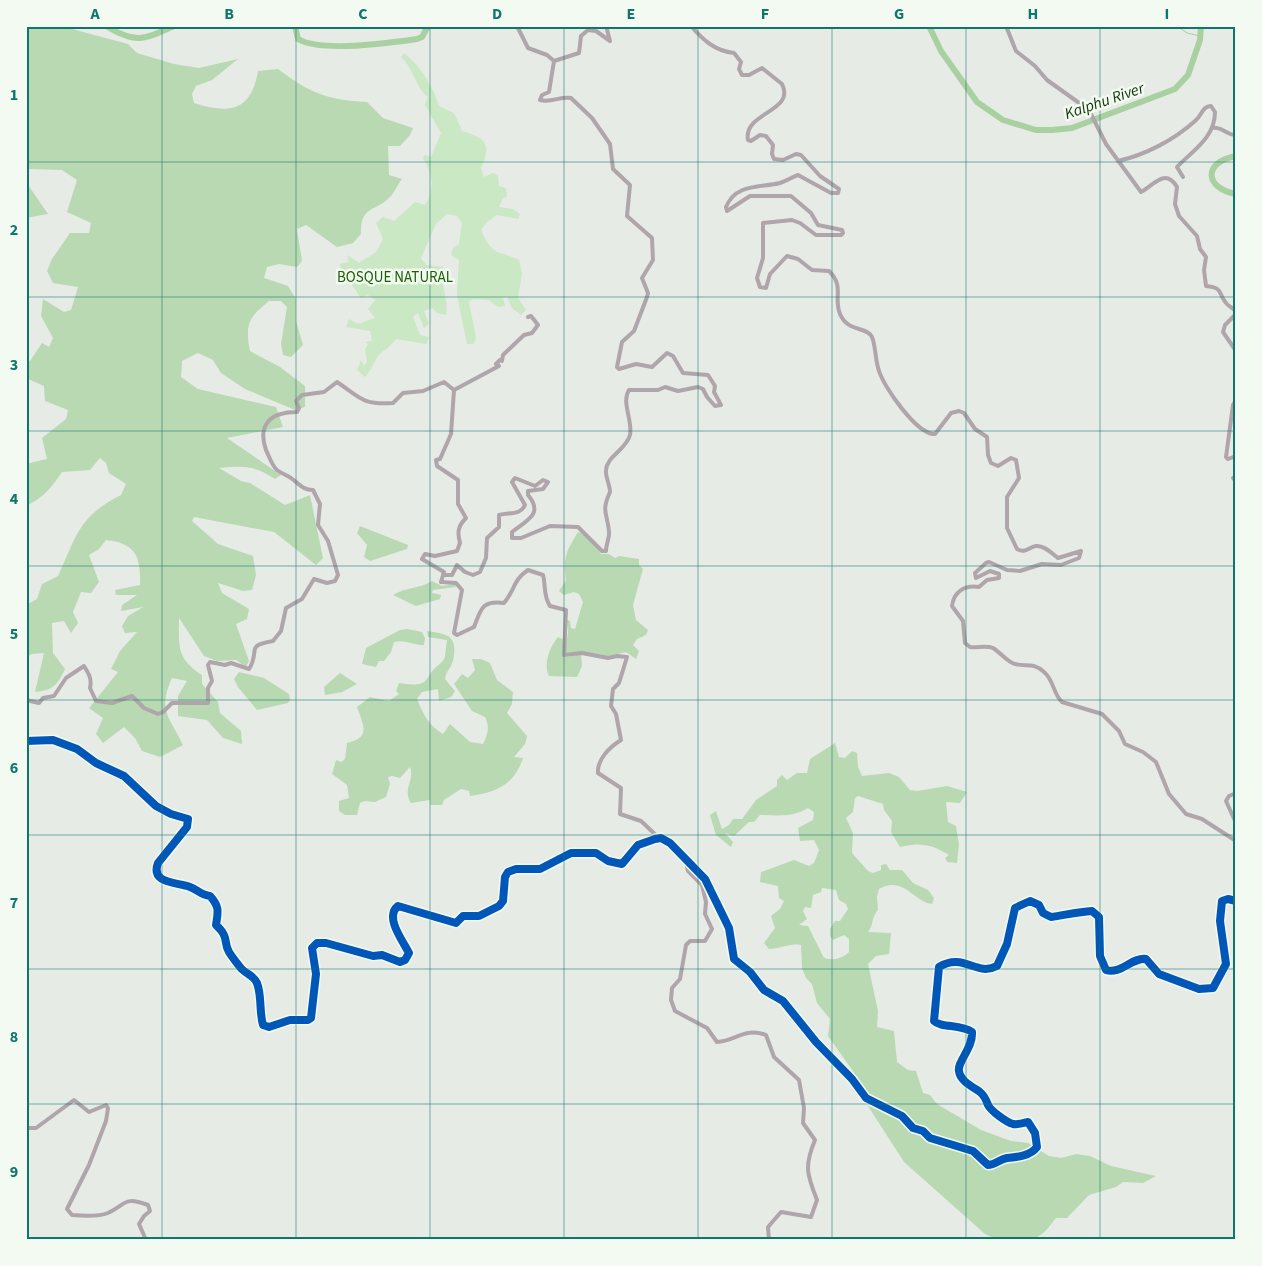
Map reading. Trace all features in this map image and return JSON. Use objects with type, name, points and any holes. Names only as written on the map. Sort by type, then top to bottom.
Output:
[{"type":"street","points":[[518,26],[528,48],[547,55],[554,61]]},
{"type":"street","points":[[554,61],[577,54],[580,50],[581,36],[588,30],[596,32],[610,42],[606,26]]},
{"type":"street","points":[[691,26],[703,39],[718,50],[734,53],[741,62],[739,69],[742,74],[749,75],[762,68],[782,84],[783,96],[780,104],[774,110],[756,120],[748,134],[748,140],[753,141],[760,135],[766,136],[773,145],[772,154],[774,159],[778,160],[796,154],[801,155],[820,176],[839,189],[838,193],[831,193],[798,175],[778,184],[760,184],[741,190],[730,200],[726,207],[727,211],[750,196],[791,196],[811,213],[818,225],[842,230],[843,233],[841,235],[816,235],[800,223],[792,220],[763,223],[763,258],[757,278],[760,287],[766,288],[770,274],[787,256],[798,259],[812,270],[828,272],[838,284],[837,304],[840,315],[846,324],[872,336],[879,374],[914,424],[926,433],[935,434],[951,413],[959,411],[964,413],[975,429],[987,437],[988,455],[991,463],[998,466],[1011,458],[1016,460],[1019,478],[1007,497],[1007,528],[1017,549],[1026,551],[1039,546],[1049,550],[1058,558],[1080,551],[1079,558],[1063,564],[1042,564],[1024,570],[1007,570],[994,563],[986,563],[975,573],[976,578],[978,579],[990,571],[998,574],[998,578],[987,580],[978,586],[968,585],[961,588],[952,601],[952,606],[963,621],[965,643],[970,647],[987,646],[993,648],[1013,664],[1036,666],[1045,672],[1052,681],[1057,698],[1062,702],[1102,714],[1119,732],[1125,744],[1144,752],[1156,762],[1169,794],[1186,814],[1202,819],[1236,841]]},
{"type":"street","points":[[1006,26],[1016,51],[1035,66],[1047,80],[1082,103],[1091,113],[1118,161],[1141,192],[1156,180],[1162,178],[1171,179],[1178,186],[1175,204],[1178,216],[1197,236],[1200,249],[1206,257],[1204,270],[1206,286],[1216,287],[1220,290],[1227,305],[1236,312],[1225,325],[1223,332],[1236,351]]},
{"type":"street","points":[[443,575],[452,575],[457,566],[469,574],[473,575],[480,572],[486,558],[487,538],[499,527],[499,516],[518,513],[524,508],[520,495],[512,482],[515,478],[535,486],[543,480],[548,482],[543,489],[528,491],[528,495],[535,503],[535,508],[530,517],[512,532],[512,538],[521,538],[550,526],[578,527],[602,551],[606,551],[609,533],[604,505],[610,492],[605,471],[608,461],[620,452],[630,435],[631,420],[625,397],[629,390],[658,390],[666,387],[678,392],[698,387],[703,388],[707,397],[716,406],[721,405],[714,392],[715,386],[708,376],[683,373],[673,356],[667,353],[652,367],[636,364],[616,367],[622,342],[634,331],[647,297],[648,293],[642,278],[654,260],[652,238],[627,216],[630,186],[613,168],[610,144],[592,118],[571,98],[540,100],[542,95],[549,92],[554,61]]},
{"type":"street","points":[[1118,161],[1141,156],[1151,150],[1195,122],[1203,109],[1209,105],[1215,112],[1212,128],[1197,150],[1177,167],[1183,177]]},
{"type":"street","points":[[1212,128],[1221,128],[1231,135],[1236,135]]},
{"type":"street","points":[[454,390],[499,366],[496,364],[500,360],[502,361],[503,355],[524,334],[532,333],[538,325],[536,319],[532,316],[528,317]]},
{"type":"street","points":[[26,700],[39,704],[43,698],[54,696],[66,678],[84,666],[89,674],[90,688],[96,701],[103,704],[132,696],[144,708],[158,714],[164,712],[172,703],[208,703],[208,688],[212,681],[208,665],[210,662],[225,665],[231,663],[249,669],[255,646],[262,641],[273,641],[281,631],[286,608],[302,598],[310,582],[314,579],[326,583],[335,581],[338,575],[328,541],[318,525],[320,504],[313,490],[304,490],[276,470],[269,457],[263,440],[264,429],[268,420],[276,414],[296,412],[299,408],[296,400],[302,395],[324,392],[337,382],[362,401],[378,404],[393,403],[403,393],[423,391],[444,382],[454,390]]},
{"type":"street","points":[[454,390],[451,434],[440,459],[436,460],[437,466],[458,480],[458,504],[466,518],[459,525],[458,534],[460,542],[457,552],[435,556],[425,554],[422,559],[444,572],[441,582],[456,583],[462,590],[454,633],[457,635],[474,626],[482,608],[490,602],[504,603],[510,596],[518,577],[528,570],[543,575],[546,584],[544,595],[550,606],[566,610],[564,655],[582,653],[608,658],[617,656],[627,657],[619,683],[613,689],[610,706],[616,714],[621,740],[611,746],[602,758],[598,773],[621,788],[620,814],[641,821],[656,836],[670,843],[706,880],[732,938],[734,959],[750,972],[764,990],[783,1001],[816,1042],[852,1079],[866,1098],[902,1116],[913,1128],[923,1131],[930,1138],[972,1151],[988,1165],[1007,1158],[1017,1158],[1034,1151],[1038,1147],[1035,1133],[1028,1122],[1012,1124],[996,1113],[990,1108],[981,1092],[970,1087],[958,1072],[960,1064],[969,1050],[972,1032],[954,1025],[938,1024],[934,1021],[936,977],[939,967],[946,963],[959,961],[979,969],[992,969],[997,966],[1005,949],[1015,908],[1030,902],[1039,905],[1043,913],[1051,917],[1066,913],[1077,915],[1092,911],[1095,913],[1099,917],[1100,956],[1106,970],[1114,971],[1137,960],[1146,959],[1159,974],[1199,989],[1210,989],[1215,986],[1226,964],[1220,921],[1222,901],[1228,899],[1236,901]]},
{"type":"street","points":[[1236,400],[1232,414],[1226,457],[1228,459],[1236,456]]},
{"type":"street","points":[[1236,476],[1233,478],[1236,481]]},
{"type":"street","points":[[26,741],[53,740],[77,749],[96,763],[124,776],[156,806],[171,814],[188,819],[187,827],[158,863],[157,875],[162,880],[190,887],[200,895],[210,896],[218,904],[219,912],[216,925],[227,938],[228,951],[244,972],[252,976],[257,982],[261,1000],[260,1014],[263,1025],[269,1027],[290,1020],[311,1018],[316,974],[312,948],[317,943],[326,943],[373,956],[382,955],[400,962],[405,960],[409,953],[393,921],[393,914],[398,906],[456,923],[463,916],[479,916],[499,906],[503,901],[505,877],[508,872],[516,869],[540,869],[571,853],[596,853],[604,859],[622,864],[638,846],[661,838]]},
{"type":"street","points":[[1236,793],[1228,796],[1226,801],[1236,823]]},
{"type":"street","points":[[686,859],[688,871],[702,886],[706,902],[705,914],[712,929],[705,941],[690,942],[686,945],[680,979],[672,988],[674,1011],[707,1028],[717,1042],[726,1042],[742,1033],[756,1031],[766,1035],[774,1057],[799,1080],[804,1108],[803,1123],[815,1140],[807,1158],[811,1189],[817,1200],[810,1217],[781,1212],[768,1227],[769,1240]]},
{"type":"street","points":[[26,1128],[36,1128],[74,1100],[79,1102],[80,1107],[90,1112],[102,1105],[108,1108],[106,1122],[89,1165],[67,1209],[72,1215],[85,1216],[108,1213],[120,1203],[130,1201],[148,1205],[150,1211],[139,1224],[146,1240]]},
{"type":"green space","points":[[26,26],[61,26],[128,44],[137,53],[174,64],[199,68],[238,59],[212,80],[196,86],[192,94],[194,103],[228,109],[237,106],[250,95],[255,85],[258,71],[278,69],[300,84],[320,94],[367,102],[383,118],[413,128],[410,135],[400,146],[388,146],[389,175],[402,179],[391,196],[366,214],[361,225],[361,234],[353,243],[337,247],[306,225],[297,229],[302,261],[297,267],[279,264],[267,267],[264,278],[288,286],[296,299],[296,321],[303,345],[291,357],[283,355],[281,344],[287,307],[281,301],[269,301],[256,312],[250,322],[248,334],[250,351],[280,367],[305,386],[305,407],[295,410],[245,389],[221,373],[213,360],[198,353],[182,361],[181,377],[198,389],[276,407],[283,427],[227,438],[281,475],[275,479],[268,474],[254,469],[219,468],[241,481],[250,483],[285,505],[310,495],[323,558],[316,565],[274,532],[194,517],[192,521],[218,544],[253,556],[256,575],[252,590],[243,591],[218,583],[222,593],[249,609],[247,619],[236,624],[249,661],[246,667],[236,660],[217,661],[204,656],[179,618],[179,644],[183,657],[187,663],[202,675],[202,684],[218,702],[220,713],[241,731],[242,744],[223,738],[207,720],[178,716],[178,696],[187,681],[172,678],[165,706],[183,745],[160,757],[142,751],[135,738],[124,727],[103,743],[96,734],[103,718],[89,708],[118,672],[111,669],[120,651],[137,632],[125,633],[122,626],[128,616],[143,607],[121,611],[122,605],[137,595],[116,595],[115,590],[140,585],[138,559],[135,553],[124,544],[106,540],[99,549],[89,555],[99,582],[91,593],[81,592],[73,612],[78,623],[71,633],[64,621],[52,623],[53,653],[65,669],[54,686],[35,692],[44,653],[32,654],[26,657],[26,605],[37,599],[42,584],[58,576],[80,528],[87,519],[107,503],[121,495],[126,484],[109,473],[106,463],[100,458],[90,470],[62,472],[47,492],[26,506],[26,464],[47,459],[42,438],[66,419],[68,410],[45,401],[44,386],[26,378],[26,361],[30,361],[42,343],[49,347],[53,338],[41,316],[43,299],[64,312],[71,310],[78,287],[53,283],[47,271],[52,259],[70,233],[89,233],[91,223],[67,212],[77,180],[62,170],[29,169],[28,185],[48,214],[26,218]]},
{"type":"green space","name":"BOSQUE NATURAL","points":[[404,53],[426,77],[439,106],[454,113],[462,131],[477,136],[485,143],[486,153],[481,168],[484,177],[493,173],[498,176],[499,186],[506,188],[507,197],[503,198],[499,207],[513,209],[520,214],[518,219],[497,215],[487,222],[481,230],[492,248],[519,260],[522,273],[518,298],[526,310],[521,315],[512,308],[507,296],[503,298],[505,306],[498,307],[489,300],[473,299],[469,302],[476,338],[473,344],[467,344],[457,295],[459,260],[451,255],[453,248],[459,244],[462,223],[457,216],[447,214],[436,224],[421,258],[426,265],[443,267],[442,279],[447,309],[446,315],[437,313],[432,308],[424,311],[429,324],[424,328],[418,313],[413,317],[420,335],[429,337],[426,344],[396,339],[378,356],[365,377],[357,370],[361,360],[364,366],[367,362],[365,349],[368,344],[365,342],[372,341],[370,331],[346,327],[349,319],[358,324],[375,318],[368,309],[375,300],[368,295],[361,298],[352,285],[357,277],[344,276],[340,270],[340,264],[349,262],[347,255],[359,263],[376,252],[383,239],[376,223],[383,217],[394,221],[415,202],[425,205],[432,181],[423,158],[425,155],[431,157],[441,133],[425,105],[428,97],[420,88],[409,67],[401,57]]},
{"type":"green space","points":[[360,526],[408,545],[407,549],[370,561],[364,557],[367,545],[357,533]]},
{"type":"green space","points":[[578,532],[590,536],[601,554],[609,554],[615,558],[619,556],[639,559],[639,565],[643,569],[633,605],[636,620],[648,630],[646,635],[637,639],[633,645],[639,651],[636,659],[626,652],[606,657],[596,654],[575,655],[565,653],[568,632],[567,620],[570,621],[571,628],[575,629],[583,602],[579,594],[574,592],[564,595],[559,591],[566,580],[566,555]]},
{"type":"green space","points":[[432,581],[442,586],[455,584],[456,587],[433,590],[432,593],[441,595],[440,599],[416,606],[393,595],[423,585]]},
{"type":"green space","points":[[407,629],[422,632],[425,638],[424,645],[401,641],[394,642],[391,652],[384,661],[379,661],[376,667],[362,664],[366,648],[400,630]]},
{"type":"green space","points":[[427,631],[441,633],[453,641],[453,661],[445,679],[455,691],[451,697],[439,701],[438,689],[422,692],[417,699],[427,719],[443,734],[450,724],[470,742],[483,744],[488,731],[485,717],[472,711],[454,684],[462,674],[468,678],[475,670],[472,659],[481,659],[490,663],[497,680],[513,692],[512,704],[507,713],[527,736],[525,744],[514,757],[523,758],[519,767],[509,781],[496,789],[470,796],[469,791],[461,789],[444,800],[442,805],[430,805],[430,800],[411,803],[408,793],[411,776],[410,767],[400,778],[388,777],[390,784],[386,797],[375,802],[365,801],[360,803],[357,815],[345,815],[339,811],[339,801],[349,798],[347,785],[332,774],[336,760],[341,762],[345,759],[347,743],[363,734],[363,725],[357,707],[370,697],[389,701],[399,694],[396,691],[399,683],[421,684],[426,680],[444,658],[447,640],[428,637]]},
{"type":"green space","points":[[558,637],[564,640],[563,656],[568,657],[581,654],[582,666],[577,677],[549,676],[547,671],[548,655]]},
{"type":"green space","points":[[239,672],[264,678],[289,694],[290,700],[288,703],[257,710],[238,687],[234,679]]},
{"type":"green space","points":[[340,673],[357,684],[342,692],[325,695],[324,687]]},
{"type":"green space","points":[[835,743],[839,757],[845,758],[852,751],[857,753],[858,767],[862,776],[889,773],[899,777],[910,790],[917,791],[947,786],[967,792],[960,803],[946,802],[948,822],[956,826],[959,844],[957,863],[947,862],[945,858],[949,855],[931,846],[919,844],[900,847],[891,832],[892,821],[884,810],[883,804],[858,796],[855,798],[853,812],[846,818],[853,833],[852,853],[868,871],[873,873],[881,870],[881,865],[886,864],[890,870],[902,870],[913,883],[928,890],[934,898],[932,904],[926,902],[908,890],[895,885],[879,889],[877,897],[878,910],[874,915],[868,932],[891,933],[889,954],[876,956],[868,964],[878,1011],[877,1027],[894,1031],[897,1062],[908,1070],[916,1071],[923,1093],[930,1095],[937,1104],[981,1130],[1011,1141],[1028,1143],[1049,1156],[1061,1158],[1076,1154],[1090,1156],[1111,1166],[1156,1176],[1143,1183],[1123,1182],[1116,1187],[1089,1195],[1067,1218],[1056,1218],[1039,1236],[1033,1239],[1012,1241],[997,1239],[985,1234],[904,1162],[868,1106],[853,1071],[828,1036],[830,1019],[817,1003],[812,984],[806,978],[802,968],[801,945],[769,949],[764,943],[775,928],[771,916],[780,909],[784,901],[779,898],[778,886],[760,882],[761,872],[794,860],[809,866],[814,863],[819,850],[814,840],[800,841],[798,828],[813,820],[814,812],[808,808],[790,815],[760,815],[754,822],[749,822],[734,836],[725,833],[733,842],[731,847],[716,835],[710,815],[716,811],[722,829],[729,825],[733,819],[742,819],[756,800],[777,786],[777,780],[782,775],[787,780],[797,773],[807,773],[810,759]],"holes":[[[822,888],[836,890],[839,900],[846,904],[848,909],[840,921],[835,921],[830,929],[830,936],[833,940],[844,935],[849,939],[849,952],[840,958],[830,959],[824,958],[808,926],[799,925],[807,919],[803,911],[805,907],[811,908],[813,895],[821,892]]]},
{"type":"waterway","name":"Kalphu River","points":[[106,26],[133,38],[147,37],[174,26]]},
{"type":"waterway","name":"Kalphu River","points":[[295,26],[298,39],[309,43],[339,46],[356,46],[417,39],[422,37],[428,26]]},
{"type":"waterway","name":"Kalphu River","points":[[929,26],[941,51],[977,102],[1003,120],[1036,130],[1072,128],[1175,89],[1188,75],[1200,40],[1201,26]]},
{"type":"waterway","points":[[1177,26],[1187,33],[1200,36]]},
{"type":"waterway","name":"Kalphu River","points":[[1236,156],[1225,159],[1218,164],[1213,169],[1212,175],[1213,181],[1218,186],[1225,191],[1236,194]]},
{"type":"cycle path","points":[[26,741],[53,740],[77,749],[96,763],[124,776],[156,806],[171,814],[188,819],[187,827],[158,863],[158,875],[166,881],[193,888],[204,895],[210,896],[213,900],[218,910],[216,925],[223,933],[227,949],[233,958],[242,969],[256,980],[259,988],[263,1025],[269,1027],[290,1020],[308,1020],[311,1018],[316,974],[312,948],[317,943],[326,943],[373,956],[382,955],[400,962],[405,960],[409,953],[394,923],[394,911],[398,906],[456,923],[463,916],[479,916],[499,906],[503,901],[505,877],[508,872],[516,869],[540,869],[571,853],[596,853],[608,861],[622,864],[638,845],[661,838],[670,843],[705,879],[729,928],[734,959],[750,972],[764,990],[783,1001],[816,1042],[852,1079],[866,1098],[902,1116],[913,1128],[923,1131],[930,1138],[973,1151],[988,1165],[1027,1154],[1034,1150],[1037,1147],[1035,1133],[1028,1122],[1013,1124],[999,1116],[988,1105],[982,1094],[960,1075],[960,1063],[970,1044],[972,1032],[962,1028],[941,1025],[934,1021],[939,967],[956,962],[983,969],[997,966],[1007,944],[1015,908],[1030,901],[1039,905],[1043,913],[1051,917],[1092,911],[1099,917],[1100,956],[1106,970],[1116,970],[1141,959],[1146,959],[1159,974],[1199,989],[1213,988],[1226,964],[1220,921],[1222,901],[1228,899],[1236,901]]}]
